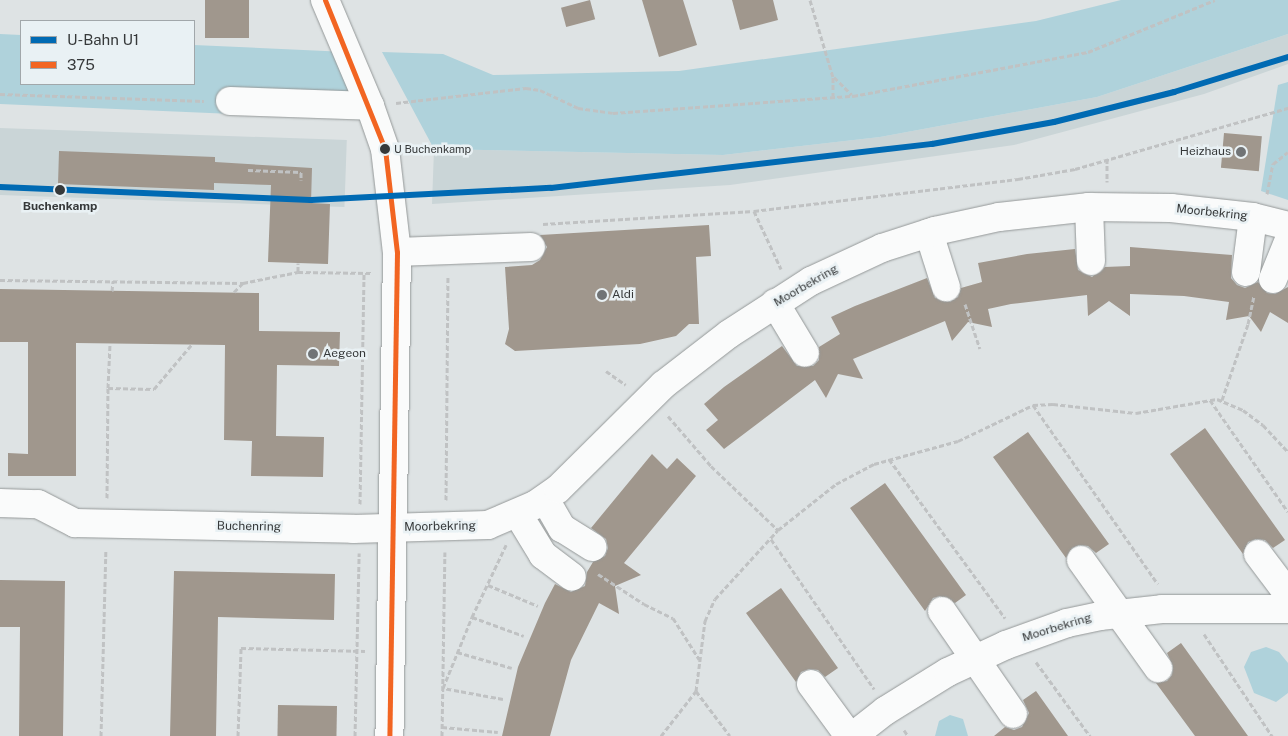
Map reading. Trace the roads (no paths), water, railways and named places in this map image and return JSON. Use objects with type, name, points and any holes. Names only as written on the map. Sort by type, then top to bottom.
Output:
[{"type":"street","points":[[325,0],[370,106],[385,149],[397,263],[389,736]]},
{"type":"street","points":[[230,102],[370,106]]},
{"type":"street","points":[[1089,206],[1091,260]]},
{"type":"street","name":"Moorbekring","points":[[392,528],[446,529],[488,526],[513,516],[545,499],[590,461],[651,396],[700,354],[784,298],[859,257],[929,233],[1016,214],[1089,206],[1171,208],[1257,218],[1288,226]]},
{"type":"street","points":[[1246,272],[1257,218]]},
{"type":"street","points":[[929,233],[946,287]]},
{"type":"street","points":[[397,263],[432,251],[536,236]]},
{"type":"street","points":[[1273,279],[1288,242]]},
{"type":"street","points":[[784,298],[805,353]]},
{"type":"street","points":[[545,499],[562,528],[592,548]]},
{"type":"street","name":"Buchenring","points":[[0,504],[38,504],[75,523],[392,528]]},
{"type":"street","points":[[513,516],[543,554],[572,577]]},
{"type":"street","points":[[1258,554],[1288,594]]},
{"type":"street","points":[[1081,560],[1122,613],[1158,668]]},
{"type":"street","name":"Moorbekring","points":[[853,736],[888,709],[975,659],[1020,639],[1084,619],[1122,613],[1178,609],[1288,609]]},
{"type":"street","points":[[942,612],[1013,714]]},
{"type":"street","points":[[811,684],[849,736]]},
{"type":"metro line","name":"U1","points":[[0,187],[311,200],[551,188],[932,144],[1054,122],[1174,92],[1288,57]]},
{"type":"place","name":"U Buchenkamp","points":[[385,149]]},
{"type":"place","name":"Heizhaus","points":[[1241,152]]},
{"type":"place","name":"Buchenkamp","points":[[60,190]]},
{"type":"place","name":"Aldi","points":[[602,295]]},
{"type":"place","name":"Aegeon","points":[[313,354]]}]
